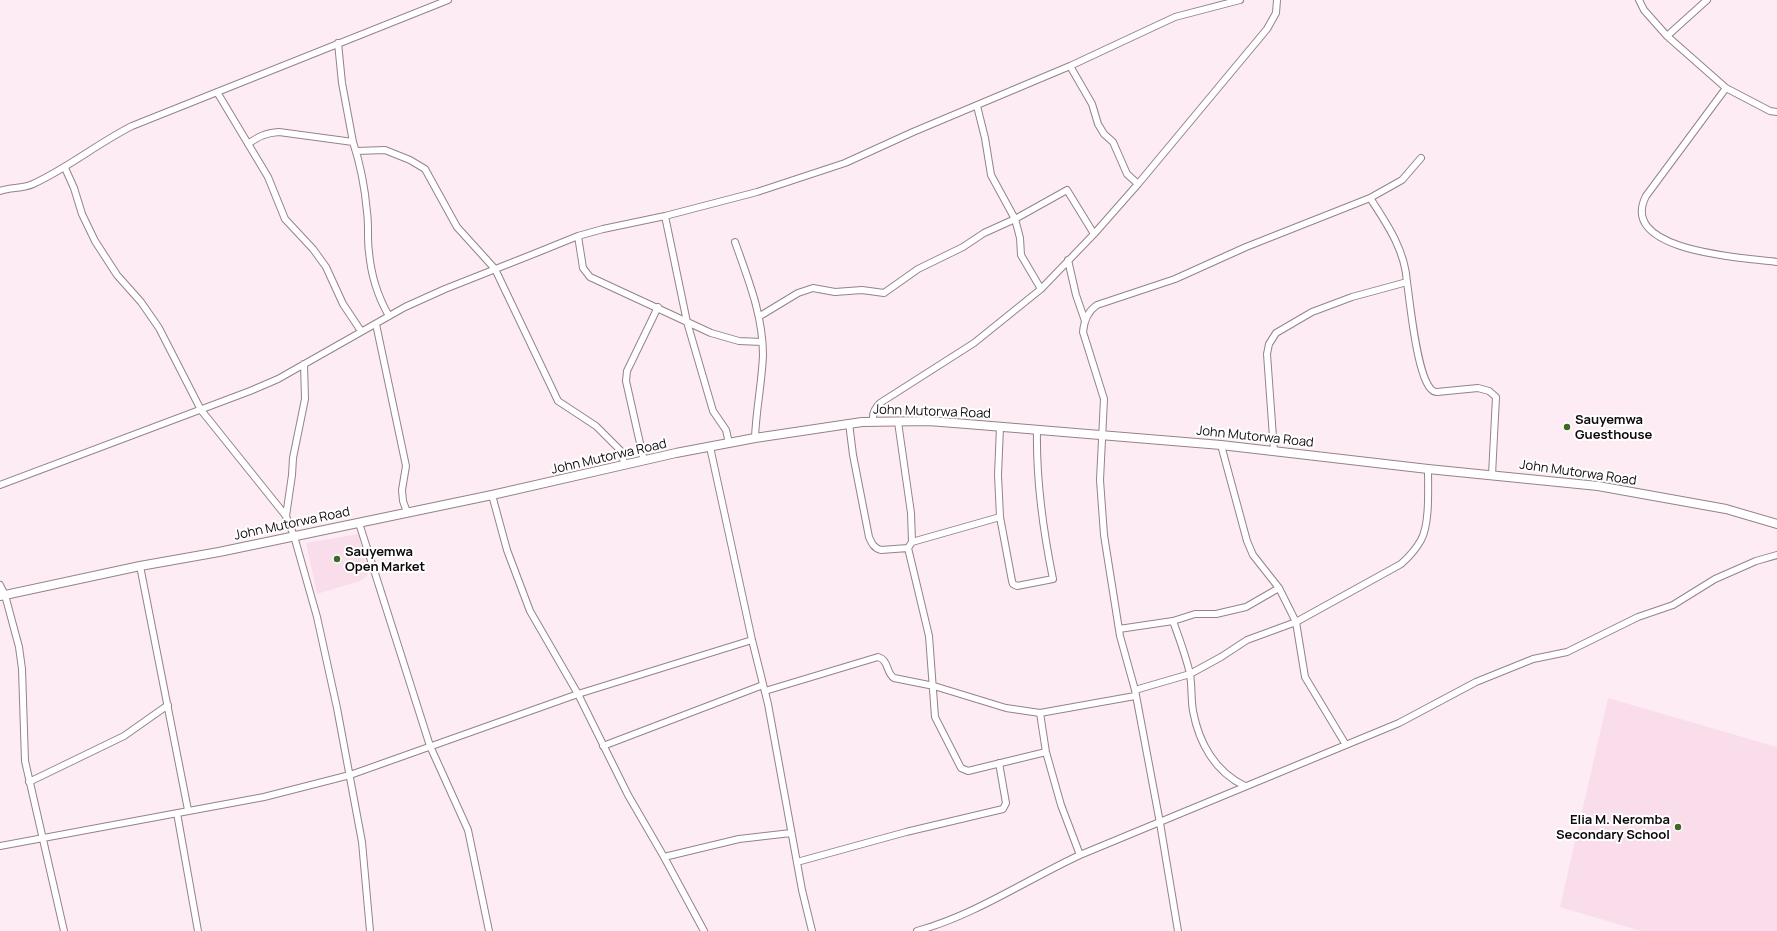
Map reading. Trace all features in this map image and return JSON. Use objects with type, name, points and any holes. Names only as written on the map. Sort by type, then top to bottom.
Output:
[{"type":"street","points":[[0,191],[18,189],[31,185],[64,168],[108,139],[132,126],[448,0]]},
{"type":"street","points":[[0,485],[201,410],[278,379],[361,331],[445,289],[578,236],[603,228],[664,216],[756,192],[845,163],[913,132],[1070,66],[1175,17],[1240,0]]},
{"type":"street","points":[[874,422],[872,418],[875,408],[888,396],[974,343],[1041,289],[1094,234],[1138,184],[1267,29],[1276,13],[1277,0]]},
{"type":"street","points":[[1639,0],[1644,10],[1667,36],[1726,88],[1770,111],[1777,112]]},
{"type":"street","points":[[1667,36],[1707,0]]},
{"type":"street","points":[[338,44],[342,82],[367,212],[369,253],[375,283],[382,304],[389,316]]},
{"type":"street","points":[[1070,66],[1092,104],[1098,124],[1104,134],[1113,142],[1127,174],[1138,184]]},
{"type":"street","points":[[1726,88],[1646,196],[1640,211],[1642,220],[1660,237],[1689,249],[1710,254],[1777,262]]},
{"type":"street","points":[[217,92],[268,177],[285,219],[313,249],[326,267],[343,304],[361,331]]},
{"type":"street","points":[[977,106],[985,138],[991,175],[1015,219],[1020,238],[1021,255],[1041,289]]},
{"type":"street","points":[[248,144],[260,135],[279,132],[353,142]]},
{"type":"street","points":[[356,152],[385,150],[421,166],[428,173],[457,227],[495,269],[558,401],[596,426],[620,450],[625,465]]},
{"type":"street","points":[[1178,931],[1160,823],[1135,693],[1119,629],[1104,535],[1100,480],[1104,399],[1083,332],[1085,321],[1090,310],[1097,305],[1175,279],[1246,247],[1370,198],[1402,180],[1421,158]]},
{"type":"street","points":[[64,168],[74,188],[82,214],[95,241],[117,275],[141,302],[159,328],[201,410],[286,516],[294,536],[318,625],[337,708],[362,842],[370,931]]},
{"type":"street","points":[[760,316],[798,293],[813,288],[835,292],[862,290],[884,293],[918,269],[963,248],[984,232],[1015,219],[1067,190],[1094,234]]},
{"type":"street","points":[[1370,198],[1392,231],[1406,268],[1418,355],[1428,386],[1437,392],[1478,388],[1489,391],[1496,398],[1492,475]]},
{"type":"street","points":[[664,216],[687,322],[713,411],[726,430],[728,443]]},
{"type":"street","points":[[578,236],[583,268],[590,277],[687,322],[727,338],[739,341],[762,342]]},
{"type":"street","points":[[735,242],[760,316],[763,356],[756,415],[755,438]]},
{"type":"street","points":[[1068,260],[1076,295],[1085,321]]},
{"type":"street","points":[[1274,451],[1267,354],[1269,344],[1276,333],[1318,310],[1352,297],[1407,282]]},
{"type":"street","points":[[644,461],[626,381],[627,371],[658,308]]},
{"type":"street","points":[[376,324],[406,466],[402,490],[403,501],[407,512]]},
{"type":"street","points":[[286,516],[293,458],[305,399],[304,364]]},
{"type":"street","name":"John Mutorwa Road","points":[[2,596],[140,566],[219,552],[492,495],[728,443],[849,424],[874,422],[928,421],[1221,445],[1428,469],[1598,486],[1726,509],[1777,524]]},
{"type":"street","points":[[898,422],[911,513],[912,542],[908,548],[929,636],[934,686],[935,717],[961,768],[968,771],[1046,752]]},
{"type":"street","points":[[849,424],[854,462],[869,538],[872,544],[881,550],[908,548]]},
{"type":"street","points":[[1000,427],[998,474],[1000,517],[1013,584],[1021,586],[1053,579],[1044,533],[1036,451],[1037,430]]},
{"type":"street","points":[[1221,445],[1247,541],[1253,555],[1279,588],[1296,622],[1305,677],[1346,745]]},
{"type":"street","points":[[710,447],[752,640],[764,688],[791,833],[812,931]]},
{"type":"street","points":[[603,746],[764,688],[878,658],[883,658],[891,676],[894,678],[934,686],[1006,708],[1040,713],[1135,693],[1190,674],[1248,640],[1296,622],[1401,564],[1410,556],[1422,539],[1428,512],[1428,469]]},
{"type":"street","points":[[492,495],[507,550],[530,611],[578,694],[628,795],[704,931]]},
{"type":"street","points":[[912,542],[1000,517]]},
{"type":"street","points":[[359,523],[430,746],[468,830],[489,931]]},
{"type":"street","points":[[917,931],[955,918],[1045,871],[1080,855],[1399,723],[1476,682],[1533,659],[1567,652],[1638,617],[1673,605],[1716,578],[1756,561],[1777,555]]},
{"type":"street","points":[[140,566],[188,810]]},
{"type":"street","points":[[0,585],[2,596],[19,647],[22,669],[25,761],[64,931]]},
{"type":"street","points":[[1119,629],[1173,621],[1195,614],[1216,614],[1246,607],[1279,588]]},
{"type":"street","points":[[1173,621],[1190,674],[1193,711],[1200,737],[1206,751],[1230,776],[1245,786]]},
{"type":"street","points":[[0,846],[264,797],[350,775],[578,694],[752,640]]},
{"type":"street","points":[[29,782],[124,736],[168,705]]},
{"type":"street","points":[[1040,713],[1046,752],[1061,805],[1080,855]]},
{"type":"street","points":[[797,862],[906,832],[1003,809],[1006,803],[999,763]]},
{"type":"street","points":[[177,813],[198,931]]},
{"type":"street","points":[[664,857],[732,840],[791,833]]},
{"type":"shaded area","name":"Sauyemwa Open Market","points":[[359,534],[368,575],[360,581],[317,594],[306,543]]},
{"type":"shaded area","name":"Elia M. Neromba Secondary School","points":[[1608,698],[1777,747],[1777,931],[1641,931],[1560,907]]},
{"type":"place","name":"Sauyemwa Guesthouse","points":[[1567,427]]},
{"type":"place","name":"Sauyemwa Open Market","points":[[337,559]]},
{"type":"place","name":"Elia M. Neromba Secondary School","points":[[1678,827]]}]
